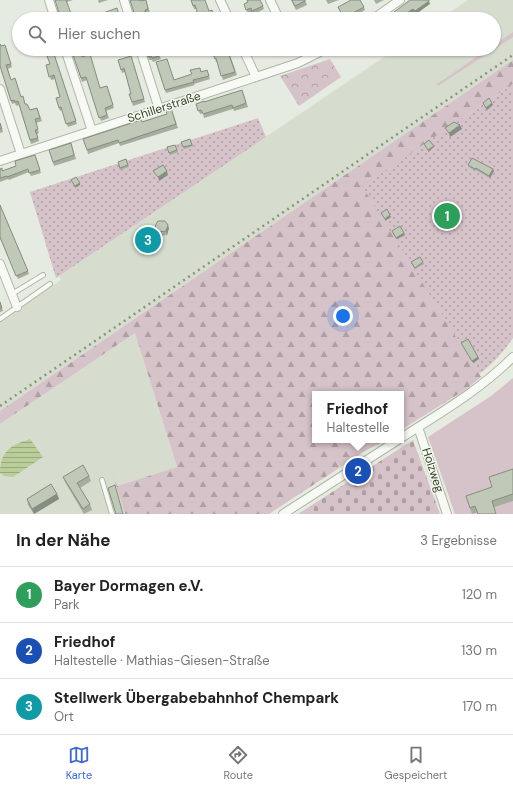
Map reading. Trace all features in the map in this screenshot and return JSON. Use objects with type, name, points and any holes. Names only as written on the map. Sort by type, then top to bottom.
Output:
[{"type":"street","points":[[49,0],[53,12]]},
{"type":"street","points":[[124,0],[128,12]]},
{"type":"street","points":[[220,0],[226,12]]},
{"type":"street","points":[[270,0],[276,12]]},
{"type":"street","points":[[383,12],[400,0]]},
{"type":"street","points":[[67,56],[92,131]]},
{"type":"street","points":[[142,56],[159,109]]},
{"type":"street","points":[[246,56],[256,77]]},
{"type":"street","name":"Schillerstraße","points":[[0,161],[298,63],[312,56]]},
{"type":"street","points":[[0,89],[21,154]]},
{"type":"street","points":[[0,264],[17,307]]},
{"type":"street","points":[[404,436],[470,394],[485,383],[513,357]]},
{"type":"street","name":"Holzweg","points":[[418,427],[447,514]]},
{"type":"street","points":[[283,514],[393,443]]},
{"type":"lane","points":[[12,294],[44,275]]},
{"type":"lane","points":[[0,318],[50,284]]},
{"type":"lane","points":[[102,480],[112,514]]},
{"type":"shaded area","points":[[468,0],[513,0],[513,60],[0,411],[0,322],[61,280],[59,276],[386,56],[501,56],[501,12],[450,12]]},
{"type":"shaded area","points":[[135,333],[177,467],[117,486],[116,483],[125,514],[0,514],[0,424]]},
{"type":"shaded area","points":[[30,439],[43,457],[13,477],[4,476],[0,473],[4,454],[17,444]]},
{"type":"green space","points":[[513,32],[513,37],[501,45],[501,40]]},
{"type":"green space","points":[[478,56],[484,56],[438,86],[437,84]]},
{"type":"green space","points":[[330,59],[341,77],[299,106],[280,76]]},
{"type":"green space","points":[[513,60],[513,84],[363,186],[481,377],[465,390],[404,428],[404,391],[312,391],[312,443],[380,443],[365,451],[269,514],[125,514],[112,472],[117,486],[177,467],[135,333],[0,424],[0,411]]},
{"type":"green space","points":[[513,84],[513,338],[498,358],[479,374],[362,186]]},
{"type":"green space","points":[[258,118],[266,137],[56,278],[30,192]]},
{"type":"green space","points":[[513,378],[513,514],[455,514],[428,437],[491,396]]},
{"type":"green space","points":[[413,440],[440,514],[298,514]]},
{"type":"building","points":[[55,0],[66,0],[70,12],[59,12]]},
{"type":"building","points":[[130,0],[146,0],[148,9],[145,10],[145,12],[134,12]]},
{"type":"building","points":[[191,0],[205,0],[209,11],[212,10],[212,12],[197,12],[195,5],[193,6]]},
{"type":"building","points":[[247,0],[260,0],[263,6],[252,11],[251,8],[246,10],[244,4],[248,2]]},
{"type":"building","points":[[292,0],[305,0],[305,1],[295,6]]},
{"type":"building","points":[[351,0],[360,0],[364,7],[355,12],[341,12],[338,7]]},
{"type":"building","points":[[410,0],[429,0],[415,11],[413,9],[408,12],[394,12]]},
{"type":"building","points":[[117,8],[118,12],[106,12]]},
{"type":"building","points":[[0,44],[1,46],[5,45],[11,64],[6,65],[11,80],[15,78],[21,97],[23,96],[25,104],[27,104],[30,110],[37,108],[40,118],[35,119],[38,129],[35,130],[38,138],[30,140],[18,101],[11,101],[0,66]]},
{"type":"building","points":[[47,56],[55,56],[76,121],[66,124],[61,107],[59,108],[56,98],[60,97],[54,75],[49,77],[46,65],[50,64]]},
{"type":"building","points":[[73,56],[91,56],[100,88],[107,86],[113,105],[105,108],[107,115],[99,118],[86,77],[81,78]]},
{"type":"building","points":[[131,56],[144,99],[132,102],[124,68],[121,70],[118,60]]},
{"type":"building","points":[[214,56],[229,56],[235,72],[221,76],[216,58],[215,59]]},
{"type":"building","points":[[167,59],[174,80],[192,74],[190,70],[200,68],[201,72],[207,70],[209,76],[165,90],[156,62]]},
{"type":"building","points":[[242,90],[246,103],[233,108],[232,105],[203,114],[201,110],[198,111],[196,104]]},
{"type":"building","points":[[489,98],[492,103],[486,108],[483,103]]},
{"type":"building","points":[[171,108],[176,124],[119,143],[118,140],[87,150],[83,139],[141,120],[142,122],[167,114],[165,109]]},
{"type":"building","points":[[454,122],[460,125],[449,133],[445,128]]},
{"type":"building","points":[[190,139],[192,145],[183,147],[181,142]]},
{"type":"building","points":[[429,140],[434,146],[428,150],[424,144]]},
{"type":"building","points":[[71,143],[74,155],[53,162],[49,150]]},
{"type":"building","points":[[175,145],[177,150],[169,153],[167,147]]},
{"type":"building","points":[[35,155],[40,170],[29,173],[28,169],[0,178],[0,169],[2,168],[2,171],[16,166],[15,161]]},
{"type":"building","points":[[472,158],[493,169],[489,176],[468,165]]},
{"type":"building","points":[[126,159],[128,165],[120,168],[118,162]]},
{"type":"building","points":[[163,165],[167,171],[158,177],[153,171]]},
{"type":"building","points":[[76,177],[80,183],[75,186],[71,180]]},
{"type":"building","points":[[0,205],[28,271],[16,276],[0,237]]},
{"type":"building","points":[[387,209],[390,215],[385,219],[381,213]]},
{"type":"building","points":[[158,221],[165,221],[168,225],[166,231],[159,232],[153,236],[156,224]]},
{"type":"building","points":[[400,226],[404,233],[396,238],[392,231]]},
{"type":"building","points":[[420,257],[423,262],[415,268],[411,262]]},
{"type":"building","points":[[468,339],[478,357],[472,361],[461,343]]},
{"type":"building","points":[[83,465],[89,476],[77,483],[90,504],[83,509],[63,477]]},
{"type":"building","points":[[513,469],[513,494],[492,501],[496,514],[478,514],[475,506],[470,508],[466,496],[492,487],[489,477]]},
{"type":"building","points":[[51,484],[57,494],[32,509],[27,499]]},
{"type":"building","points":[[115,485],[123,514],[116,514],[108,488]]},
{"type":"railway","points":[[0,406],[513,55]]},
{"type":"place","name":"Bayer Dormagen e.V.","points":[[447,216]]},
{"type":"place","name":"Stellwerk Übergabebahnhof Chempark","points":[[148,240]]},
{"type":"place","name":"Friedhof","points":[[358,471]]}]
